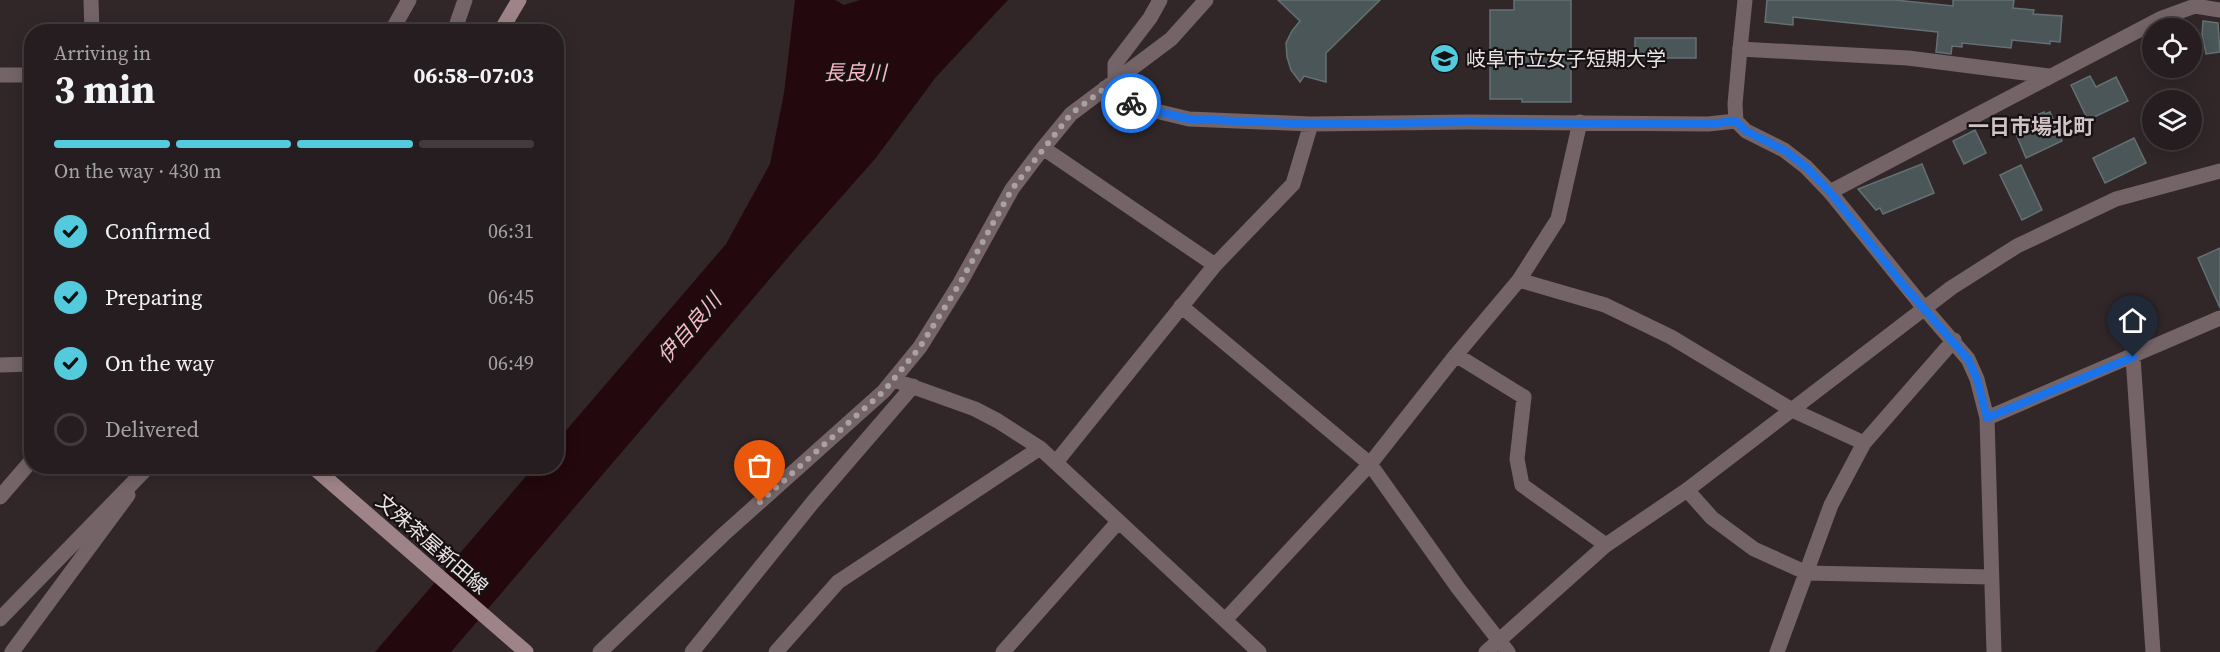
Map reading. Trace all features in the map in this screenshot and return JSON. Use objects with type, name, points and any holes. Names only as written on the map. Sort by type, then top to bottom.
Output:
[{"type":"main road","points":[[505,24],[519,0]]},
{"type":"main road","name":"文殊茶屋新田線","points":[[321,474],[526,652]]},
{"type":"street","points":[[91,0],[92,24]]},
{"type":"street","points":[[396,24],[410,0]]},
{"type":"street","points":[[457,24],[465,0]]},
{"type":"street","points":[[1110,84],[1115,64],[1150,18],[1160,0]]},
{"type":"street","points":[[600,652],[724,534],[894,380],[920,347],[960,283],[1012,189],[1043,148],[1071,114],[1171,39],[1206,0]]},
{"type":"street","points":[[1744,0],[1736,121],[1746,131],[1784,150],[1806,167],[1830,192],[1924,308],[1954,340],[1968,359],[1977,379],[1987,418],[1994,652]]},
{"type":"street","points":[[1830,192],[2162,18],[2195,3],[2220,10]]},
{"type":"street","points":[[1740,50],[1908,58],[2049,76],[2046,79]]},
{"type":"street","points":[[0,75],[24,75]]},
{"type":"street","points":[[1110,84],[1139,107],[1189,119],[1311,124],[1580,122],[1708,124],[1736,121]]},
{"type":"street","points":[[1225,620],[1370,464],[1519,279],[1558,219],[1580,122]]},
{"type":"street","points":[[1057,462],[1215,265],[1293,184],[1311,124]]},
{"type":"street","points":[[1043,148],[1215,265]]},
{"type":"street","points":[[1486,652],[1503,647],[1606,545],[1687,490],[1924,308],[2018,246],[2116,200],[2220,171]]},
{"type":"street","points":[[1519,279],[1605,305],[1671,337],[1792,410],[1864,443]]},
{"type":"street","points":[[1181,306],[1370,464],[1503,647]]},
{"type":"street","points":[[1987,418],[2220,318]]},
{"type":"street","points":[[1777,652],[1831,504],[1864,443],[1954,340]]},
{"type":"street","points":[[1456,355],[1524,397],[1517,459],[1522,485],[1606,545]]},
{"type":"street","points":[[2133,357],[2153,652]]},
{"type":"street","points":[[0,364],[24,364]]},
{"type":"street","points":[[894,380],[975,409],[1040,448],[1225,620],[1242,647],[1259,652]]},
{"type":"street","points":[[693,652],[813,502],[913,386]]},
{"type":"street","points":[[777,652],[838,582],[1040,448]]},
{"type":"street","points":[[0,497],[24,469]]},
{"type":"street","points":[[0,619],[142,474]]},
{"type":"street","points":[[12,652],[143,474]]},
{"type":"street","points":[[1687,490],[1712,518],[1754,549],[1807,573],[1991,577]]},
{"type":"street","points":[[1003,652],[1118,522]]},
{"type":"water","name":"長良川","points":[[795,0],[835,0],[844,5],[860,0],[1008,0],[936,77],[875,159],[451,652],[375,652],[528,474],[564,474],[564,433],[726,244],[770,164],[784,93]]},
{"type":"building","points":[[1278,0],[1380,0],[1326,53],[1326,82],[1304,76],[1300,82],[1291,70],[1286,43],[1300,21]]},
{"type":"building","points":[[1514,0],[1571,0],[1571,102],[1522,102],[1522,99],[1490,99],[1490,10],[1514,10]]},
{"type":"building","points":[[1767,0],[1895,0],[1953,6],[1953,0],[2014,0],[2013,8],[2034,10],[2033,14],[2062,16],[2060,42],[2050,41],[2050,44],[2012,40],[2011,48],[1962,43],[1962,47],[1952,46],[1951,54],[1936,52],[1938,32],[1793,17],[1793,25],[1765,22]]},
{"type":"building","points":[[2203,21],[2218,23],[2220,52],[2206,54],[2202,34]]},
{"type":"building","points":[[1635,38],[1696,38],[1696,58],[1635,58]]},
{"type":"building","points":[[2090,76],[2096,87],[2116,77],[2128,101],[2088,120],[2071,85]]},
{"type":"building","points":[[2044,112],[2045,114],[2050,112],[2062,141],[2026,158],[2014,129],[2017,128],[2015,124]]},
{"type":"building","points":[[1975,130],[1986,153],[1964,164],[1953,141]]},
{"type":"building","points":[[2134,138],[2146,163],[2105,183],[2093,158]]},
{"type":"building","points":[[1922,164],[1934,193],[1883,214],[1880,208],[1876,210],[1858,189]]},
{"type":"building","points":[[2021,165],[2042,210],[2022,220],[2000,175]]},
{"type":"building","points":[[2220,248],[2220,308],[2198,258]]},
{"type":"way so far","points":[[760,502],[884,391],[903,370],[960,283],[1012,189],[1071,114],[1105,88],[1131,103]]},
{"type":"place","name":"岐阜市立女子短期大学","points":[[1445,59]]},
{"type":"district","name":"一日市場北町","points":[[2031,126]]},
{"type":"route","points":[[1131,103],[1189,119],[1311,124],[1468,122],[1708,124],[1736,121],[1746,131],[1784,150],[1806,167],[1830,192],[1904,286],[1954,340],[1968,359],[1977,379],[1987,418],[2133,357]]},
{"type":"water label","name":"伊自良川","points":[[689,328]]}]
